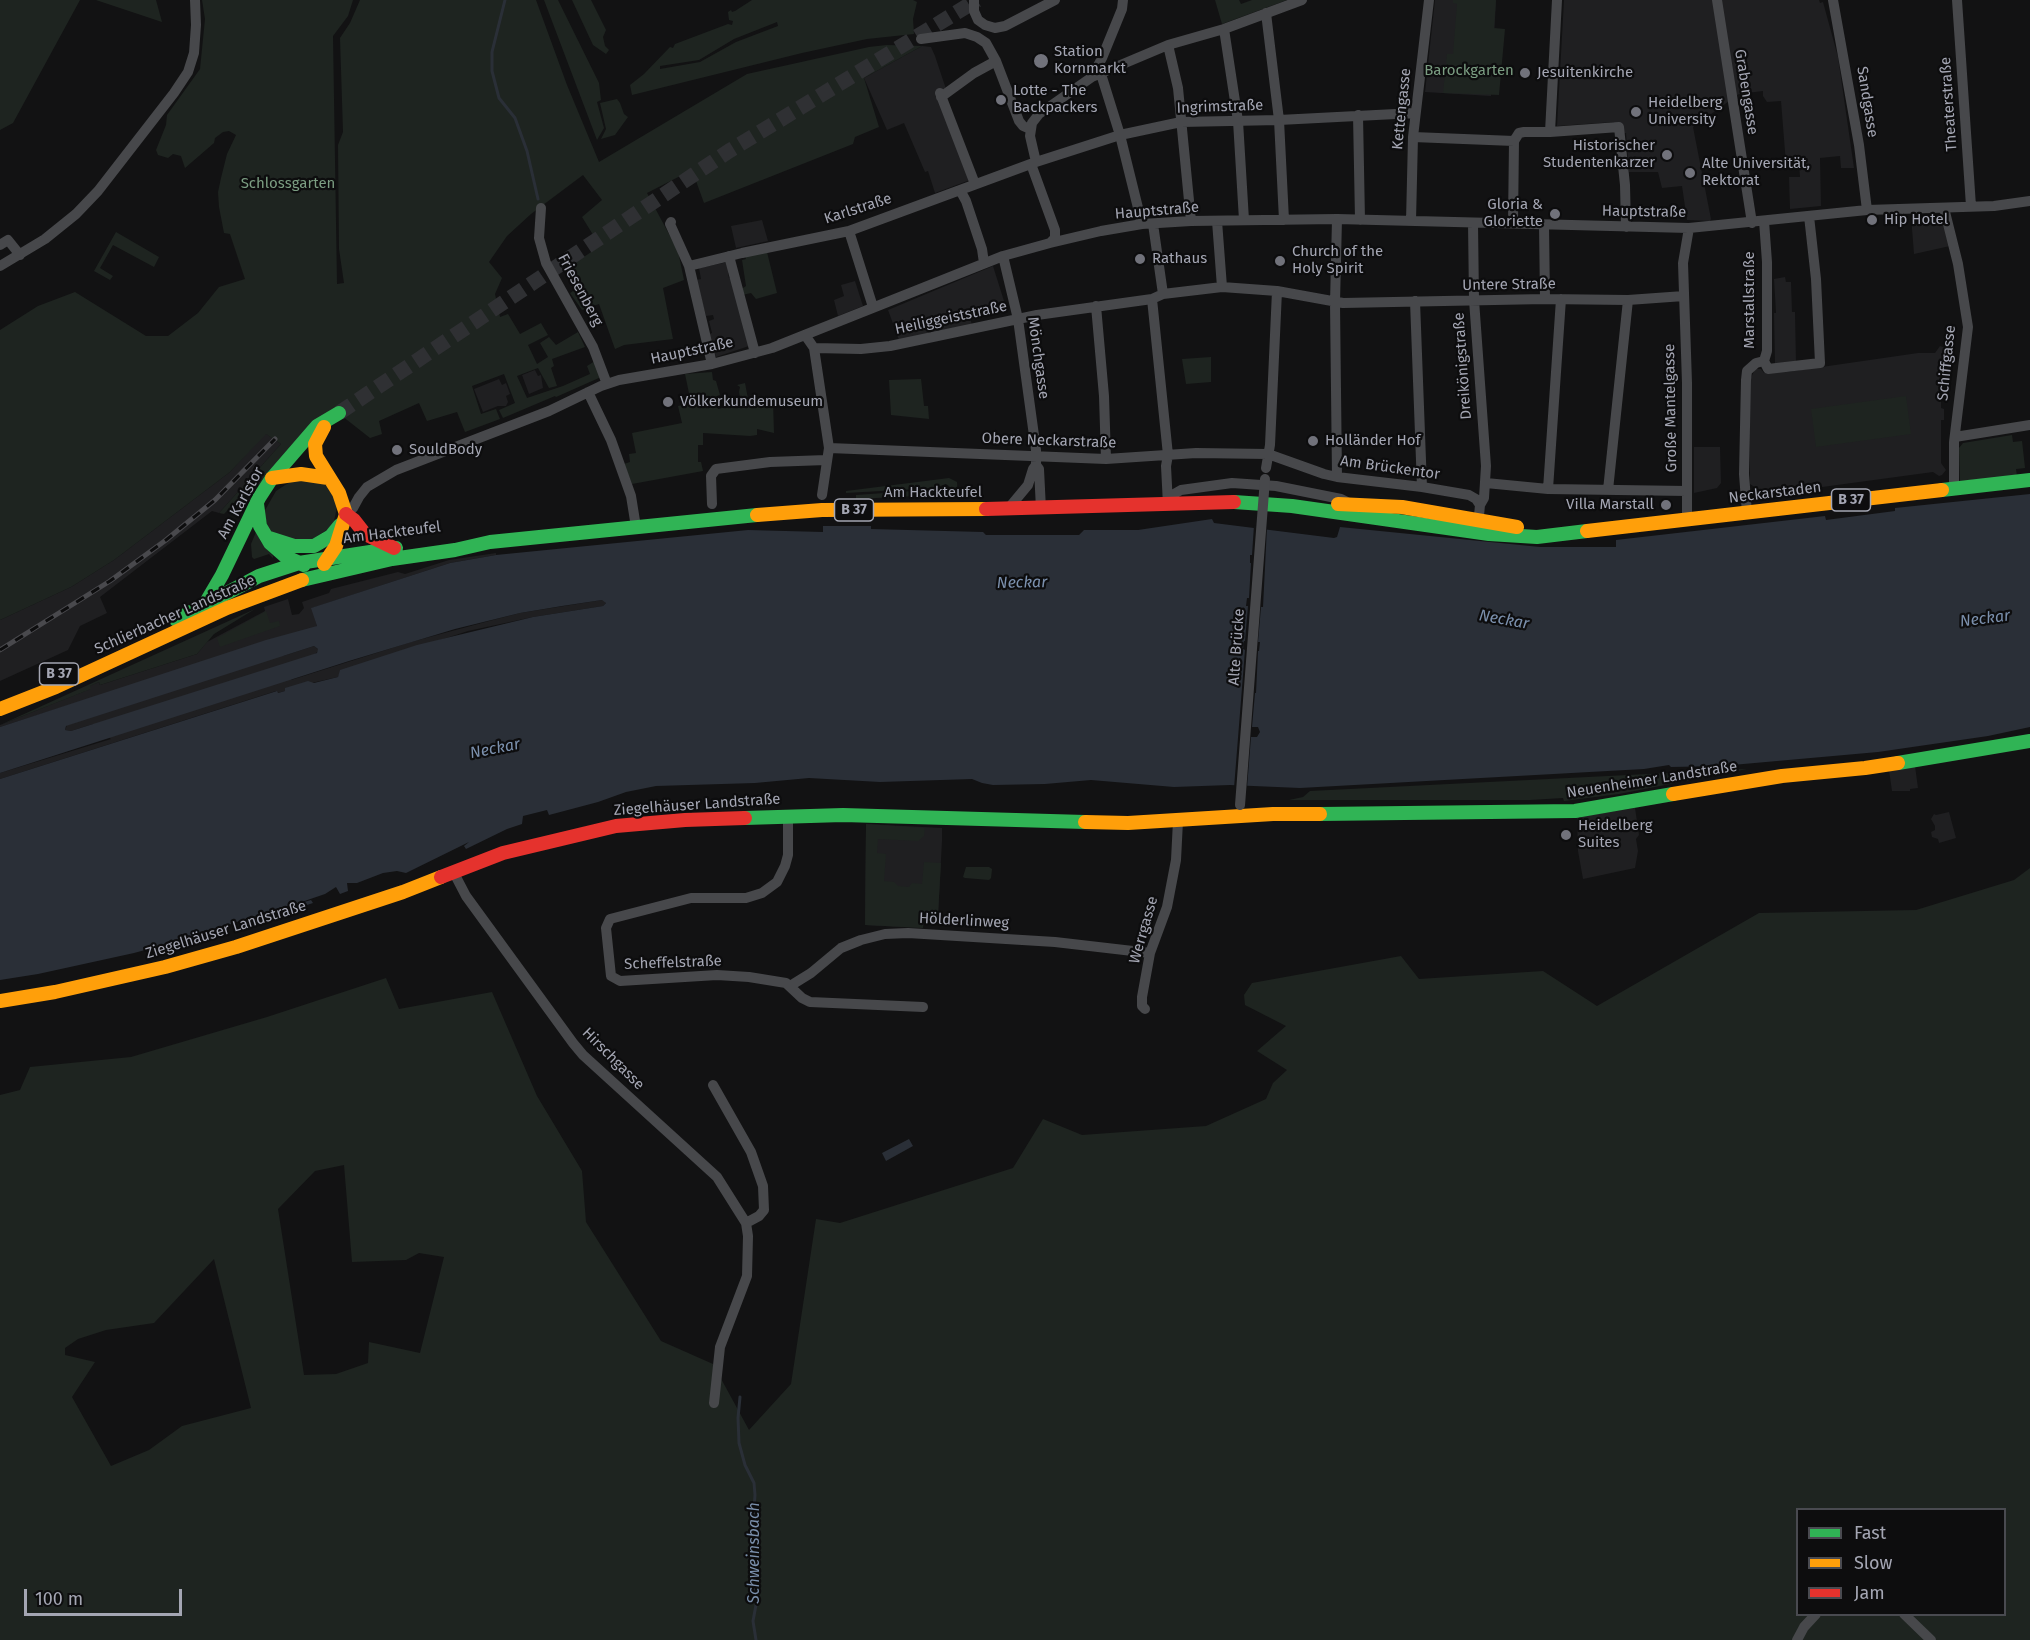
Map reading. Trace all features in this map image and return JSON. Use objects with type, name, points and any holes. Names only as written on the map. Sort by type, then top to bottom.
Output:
[{"type":"main road","name":"Am Karlstor","points":[[205,604],[222,575],[256,504],[273,478],[317,426],[339,413],[323,427],[315,444],[315,456],[327,478],[339,493],[346,514]]},
{"type":"main road","points":[[273,478],[301,474],[327,478]]},
{"type":"main road","name":"Neckarstaden","points":[[1269,504],[1478,526],[1549,530],[1559,533],[2030,480]]},
{"type":"main road","name":"Am Hackteufel","points":[[299,564],[323,569],[455,550],[490,542],[822,510],[1008,509],[1215,502],[1269,504]]},
{"type":"main road","points":[[256,504],[258,521],[266,537],[278,552],[299,564]]},
{"type":"main road","name":"Neckarstaden","points":[[1292,506],[1349,504],[1402,507],[1478,526]]},
{"type":"main road","points":[[266,537],[294,546],[314,546],[331,536],[346,514]]},
{"type":"main road","points":[[346,514],[365,534],[394,548]]},
{"type":"main road","points":[[323,569],[340,538],[346,514]]},
{"type":"main road","name":"Am Hackteufel","points":[[323,569],[394,548],[454,541],[490,542]]},
{"type":"main road","name":"Schlierbacher Landstraße","points":[[0,700],[179,619],[238,585],[299,564]]},
{"type":"main road","name":"Schlierbacher Landstraße","points":[[0,709],[49,690],[227,608],[323,569]]},
{"type":"main road","name":"Neuenheimer Landstraße","points":[[1240,810],[1575,811],[1782,776],[1865,768],[2030,741]]},
{"type":"main road","name":"Ziegelhäuser Landstraße","points":[[0,1001],[55,992],[165,967],[301,926],[528,845],[616,826],[685,820],[843,815],[1128,823],[1178,821],[1240,810]]},
{"type":"street","points":[[0,266],[55,232],[86,203],[180,84],[188,72],[194,53],[195,0]]},
{"type":"street","points":[[974,0],[975,15],[980,22],[987,27],[998,28],[1055,0]]},
{"type":"street","points":[[1123,0],[1122,9],[1096,76],[1120,135],[1148,224],[1163,294]]},
{"type":"street","points":[[1050,243],[1055,238],[1055,230],[1034,163],[1030,141],[1032,123],[1039,114],[1096,76],[1168,45],[1224,29],[1302,0]]},
{"type":"street","name":"Kettengasse","points":[[1411,221],[1415,113],[1429,0]]},
{"type":"street","points":[[1550,132],[1557,0]]},
{"type":"street","name":"Grabengasse","points":[[1717,0],[1752,223]]},
{"type":"street","name":"Sandgasse","points":[[1833,0],[1857,134],[1867,210]]},
{"type":"street","name":"Theaterstraße","points":[[1957,0],[1971,206]]},
{"type":"street","points":[[1266,13],[1279,120],[1284,220]]},
{"type":"street","points":[[1224,29],[1238,121],[1244,220]]},
{"type":"street","points":[[921,39],[960,33],[971,34],[986,43],[996,61],[1016,114],[1023,126],[1030,129]]},
{"type":"street","points":[[1168,45],[1178,88],[1191,221]]},
{"type":"street","points":[[975,184],[941,95],[996,61]]},
{"type":"street","name":"Ingrimstraße","points":[[1034,163],[1120,135],[1181,122],[1415,113]]},
{"type":"street","points":[[1358,115],[1360,220]]},
{"type":"street","points":[[1513,224],[1514,141],[1519,133],[1619,127],[1625,185],[1626,227]]},
{"type":"street","points":[[1413,141],[1514,141]]},
{"type":"street","name":"Karlstraße","points":[[689,266],[849,231],[1034,163]]},
{"type":"street","points":[[960,190],[966,201],[984,263]]},
{"type":"street","name":"Hauptstraße","points":[[346,514],[353,508],[364,490],[396,470],[549,411],[607,384],[711,359],[755,353],[1003,256],[1050,243],[1148,224],[1191,221],[1337,219],[1513,224],[1544,228],[1561,221],[1626,227],[1689,228],[1809,216],[1832,209],[1907,213],[2030,201]]},
{"type":"street","name":"Friesenberg","points":[[541,208],[539,238],[546,263],[593,347],[607,384]]},
{"type":"street","name":"Schiffgasse","points":[[1944,208],[1958,264],[1968,327],[1955,436],[1954,488]]},
{"type":"street","points":[[1764,361],[1768,369],[1820,363],[1815,268],[1809,216]]},
{"type":"street","points":[[1337,219],[1337,477]]},
{"type":"street","points":[[1217,221],[1222,287]]},
{"type":"street","name":"Marstallstraße","points":[[1747,513],[1744,474],[1747,371],[1750,366],[1764,361],[1767,351],[1767,262],[1764,221]]},
{"type":"street","points":[[671,222],[689,266],[711,359]]},
{"type":"street","name":"Dreikönigstraße","points":[[1473,223],[1474,300],[1486,479],[1484,498],[1480,505]]},
{"type":"street","points":[[1544,228],[1545,298]]},
{"type":"street","name":"Große Mantelgasse","points":[[1687,520],[1687,383],[1683,263],[1689,228]]},
{"type":"street","points":[[849,231],[873,307]]},
{"type":"street","points":[[0,245],[9,240],[20,255]]},
{"type":"street","points":[[729,256],[755,353]]},
{"type":"street","name":"Mönchgasse","points":[[1003,256],[1018,319],[1036,461],[1039,469],[1041,508]]},
{"type":"street","name":"Heiliggeiststraße","points":[[814,348],[861,349],[890,346],[1018,319],[1152,299],[1163,294],[1222,287],[1277,291]]},
{"type":"street","name":"Untere Straße","points":[[1277,291],[1336,306],[1370,301],[1545,298],[1628,300],[1684,296]]},
{"type":"street","name":"Alte Brücke","points":[[1240,810],[1265,474],[1269,449],[1277,291]]},
{"type":"street","points":[[1152,299],[1162,456],[1166,466],[1168,505]]},
{"type":"street","points":[[1548,489],[1561,299]]},
{"type":"street","points":[[1608,490],[1628,300]]},
{"type":"street","points":[[1415,301],[1422,482]]},
{"type":"street","points":[[1096,306],[1104,396],[1106,459]]},
{"type":"street","points":[[805,335],[814,348],[829,448],[822,495]]},
{"type":"street","points":[[588,392],[611,440],[627,486],[636,527]]},
{"type":"street","points":[[1955,436],[2030,426]]},
{"type":"street","name":"Obere Neckarstraße","points":[[829,448],[1036,461],[1269,449]]},
{"type":"street","name":"Am Brückentor","points":[[1269,449],[1288,461],[1337,477],[1422,482],[1469,495],[1480,505]]},
{"type":"street","points":[[712,504],[711,476],[716,469],[770,462],[826,460]]},
{"type":"street","points":[[1008,509],[1028,485],[1036,461]]},
{"type":"street","points":[[1486,479],[1548,489],[1653,493],[1675,491],[1687,496]]},
{"type":"street","points":[[1168,505],[1171,497],[1179,491],[1232,483],[1276,486],[1344,499],[1349,504]]},
{"type":"street","points":[[1478,526],[1480,505]]},
{"type":"street","name":"Scheffelstraße","points":[[788,816],[788,855],[782,874],[771,888],[746,898],[691,898],[614,916],[607,923],[606,928],[611,976],[616,980],[737,976],[783,982],[802,998],[815,1003],[923,1007]]},
{"type":"street","name":"Werrgasse","points":[[1145,1009],[1141,1002],[1150,953],[1167,907],[1176,860],[1178,821]]},
{"type":"street","name":"Hirschgasse","points":[[454,873],[466,896],[573,1042],[584,1055],[717,1177],[746,1223],[747,1276],[720,1347],[714,1403]]},
{"type":"street","name":"Hölderlinweg","points":[[790,986],[811,973],[841,948],[885,934],[908,933],[1055,942],[1150,953]]},
{"type":"street","points":[[713,1085],[751,1152],[763,1186],[764,1210],[759,1216],[746,1223]]},
{"type":"street","points":[[1797,1640],[1804,1627],[1814,1616]]},
{"type":"street","points":[[1906,1616],[1931,1640]]},
{"type":"shaded area","name":"Barockgarten","points":[[1435,0],[1496,0],[1491,96],[1425,92]]},
{"type":"shaded area","name":"Heidelberg University","points":[[1564,0],[1819,0],[1820,3],[1823,2],[1838,57],[1854,168],[1841,168],[1840,156],[1820,158],[1821,206],[1790,209],[1789,177],[1800,177],[1799,164],[1786,164],[1781,101],[1767,102],[1763,91],[1739,94],[1693,127],[1711,219],[1710,221],[1687,220],[1682,186],[1662,188],[1658,172],[1629,172],[1626,133],[1620,134],[1614,122],[1557,126]]},
{"type":"shaded area","points":[[922,46],[931,47],[935,56],[946,89],[937,96],[970,180],[935,193],[928,171],[925,172],[904,123],[887,130],[864,78]]},
{"type":"shaded area","points":[[1937,215],[1948,234],[1950,246],[1914,254],[1911,216]]},
{"type":"shaded area","points":[[762,220],[768,241],[736,248],[731,226]]},
{"type":"shaded area","points":[[728,262],[729,278],[732,278],[749,346],[716,357],[709,334],[712,333],[709,321],[714,319],[713,315],[706,316],[696,280],[701,279],[699,268]]},
{"type":"shaded area","points":[[993,266],[1004,301],[969,311],[972,326],[899,340],[888,310]]},
{"type":"shaded area","points":[[1785,277],[1786,282],[1791,282],[1792,312],[1795,312],[1796,363],[1787,372],[1918,353],[1935,353],[1940,346],[1948,349],[1948,356],[1942,360],[1941,381],[1941,408],[1944,409],[1944,420],[1941,420],[1941,463],[1946,470],[1942,475],[1939,476],[1933,472],[1778,493],[1773,499],[1750,484],[1749,382],[1755,369],[1761,369],[1764,373],[1775,364],[1774,279]]},
{"type":"shaded area","points":[[855,281],[863,306],[838,316],[834,300],[844,296],[841,285]]},
{"type":"shaded area","points":[[535,370],[538,376],[541,375],[543,388],[529,394],[522,375]]},
{"type":"shaded area","points":[[499,379],[502,385],[506,383],[510,394],[506,396],[508,402],[506,406],[498,406],[483,412],[474,389]]},
{"type":"shaded area","points":[[265,433],[281,444],[219,513],[212,511],[100,597],[107,613],[80,626],[68,650],[0,681],[0,620],[71,587],[114,560],[230,472]]},
{"type":"shaded area","points":[[1694,447],[1720,447],[1721,483],[1717,488],[1694,493]]},
{"type":"shaded area","points":[[496,553],[496,555],[450,563],[312,608],[317,626],[283,656],[314,646],[318,651],[291,680],[411,642],[520,613],[602,600],[606,601],[605,604],[468,631],[341,672],[338,677],[285,689],[277,693],[276,691],[0,779],[0,773],[111,739],[93,724],[71,731],[65,730],[67,725],[91,717],[85,700],[0,727],[0,725],[90,689],[89,686],[99,682],[100,685],[197,654],[207,642],[265,611],[264,607],[288,599],[292,615],[299,614],[304,608],[302,602],[329,593],[331,589],[398,572],[405,574],[449,560]]},
{"type":"shaded area","points":[[1915,766],[1918,788],[1910,789],[1910,791],[1892,791],[1889,770]]},
{"type":"shaded area","points":[[1635,808],[1639,835],[1636,839],[1638,851],[1635,868],[1583,879],[1578,851],[1577,817]]},
{"type":"shaded area","points":[[1949,812],[1956,838],[1939,843],[1938,839],[1932,837],[1931,832],[1935,830],[1935,826],[1931,819],[1934,814]]},
{"type":"shaded area","points":[[866,824],[942,828],[938,915],[924,915],[923,928],[865,925]]},
{"type":"green space","points":[[0,0],[80,0],[13,123],[0,130]]},
{"type":"green space","points":[[96,0],[156,0],[162,22]]},
{"type":"green space","name":"Schlossgarten","points":[[202,0],[353,0],[348,16],[333,36],[337,284],[344,283],[339,249],[338,145],[343,132],[340,38],[350,23],[360,0],[536,0],[567,85],[599,162],[747,74],[869,47],[922,46],[864,78],[879,127],[855,137],[853,144],[704,203],[692,170],[647,193],[678,251],[684,280],[663,288],[673,339],[624,345],[615,349],[599,304],[582,310],[570,293],[581,286],[572,265],[600,246],[582,217],[602,200],[583,175],[531,214],[507,236],[489,262],[502,278],[495,294],[500,317],[508,314],[520,334],[541,323],[548,335],[528,345],[537,364],[548,357],[540,343],[549,337],[556,345],[578,332],[585,347],[552,359],[554,366],[551,368],[557,386],[549,388],[538,368],[517,376],[527,398],[590,374],[587,366],[595,361],[601,377],[503,418],[499,410],[515,403],[504,374],[472,386],[481,414],[496,409],[500,419],[465,432],[457,412],[427,421],[419,403],[379,421],[382,434],[370,438],[342,416],[260,486],[250,487],[224,514],[219,513],[281,444],[266,434],[230,472],[114,560],[71,587],[0,620],[0,330],[38,306],[75,292],[146,336],[168,336],[198,313],[219,287],[245,279],[230,234],[224,233],[218,192],[227,154],[236,135],[229,131],[223,132],[185,168],[181,156],[173,154],[168,158],[158,155],[156,150],[166,125],[167,115],[200,69],[205,19]]},
{"type":"green space","points":[[544,0],[558,0],[599,83],[601,100],[597,102],[604,128],[597,140]]},
{"type":"green space","points":[[572,0],[591,0],[606,30],[603,37],[605,46],[609,50],[606,54],[593,45]]},
{"type":"green space","points":[[752,0],[913,0],[917,2],[913,19],[914,34],[867,39],[802,53],[632,95],[630,85],[670,47],[673,48],[675,44],[728,24],[732,25],[733,21],[729,20],[728,12],[735,11]],"holes":[[[777,22],[778,26],[736,42],[700,62],[660,69],[660,66],[699,60],[734,39]]]},
{"type":"green space","points":[[1215,0],[1239,0],[1241,4],[1252,0],[1287,0],[1222,24]]},
{"type":"green space","name":"Barockgarten","points":[[1453,0],[1496,0],[1494,28],[1505,29],[1499,95],[1443,93],[1447,54],[1453,54],[1457,4],[1453,3]]},
{"type":"green space","points":[[617,99],[624,114],[628,117],[615,135],[601,139],[606,129],[600,103]]},
{"type":"green space","points":[[116,232],[159,257],[154,267],[113,245],[100,268],[113,276],[110,280],[94,271]]},
{"type":"green space","points":[[767,252],[777,293],[756,299],[751,293],[742,295],[740,290],[746,286],[742,260],[746,259],[745,256]]},
{"type":"green space","points":[[1211,357],[1211,382],[1186,384],[1182,359]]},
{"type":"green space","points":[[712,372],[720,395],[715,397],[718,409],[731,406],[731,403],[741,402],[740,387],[737,385],[745,383],[749,404],[773,401],[774,433],[757,429],[757,435],[750,436],[703,433],[703,445],[698,445],[698,462],[701,462],[703,471],[632,484],[624,464],[630,462],[629,454],[636,453],[632,433],[682,423],[678,406],[691,403],[685,374]]},
{"type":"green space","points":[[921,379],[924,406],[928,406],[929,419],[891,415],[889,380]]},
{"type":"green space","points":[[1906,396],[1911,434],[1816,447],[1811,409]]},
{"type":"green space","points":[[2012,435],[2013,442],[2022,441],[2025,468],[2016,469],[2017,476],[1960,481],[1959,448],[1963,443]]},
{"type":"green space","points":[[949,478],[957,482],[958,497],[953,497],[950,487],[946,484],[934,488],[846,493],[846,491]]},
{"type":"green space","points":[[293,480],[320,481],[331,489],[337,507],[333,526],[306,543],[269,532],[264,512],[276,491]]},
{"type":"green space","points":[[926,490],[938,495],[856,499],[856,495]]},
{"type":"green space","points":[[256,532],[273,558],[269,554],[254,559],[252,557],[251,544]]},
{"type":"green space","points":[[255,609],[214,634],[197,654],[100,685],[99,682],[90,686],[91,689],[0,725]]},
{"type":"green space","points":[[266,611],[270,623],[279,621],[280,626],[220,647],[217,638]]},
{"type":"green space","points":[[1747,769],[1619,794],[1564,801],[1563,798],[1289,800],[1303,797],[1310,791]]},
{"type":"green space","points":[[866,824],[925,828],[924,836],[918,841],[878,839],[877,853],[886,854],[884,881],[894,882],[898,886],[909,887],[912,883],[922,884],[924,862],[941,863],[938,915],[924,915],[923,928],[865,925]]},
{"type":"green space","points":[[966,867],[989,867],[992,869],[991,878],[989,880],[965,878],[963,877]]},
{"type":"green space","points":[[2030,868],[2030,1640],[0,1640],[0,1095],[20,1090],[30,1067],[131,1057],[267,1017],[386,978],[399,1009],[492,992],[537,1096],[582,1171],[586,1222],[661,1341],[713,1364],[749,1430],[791,1384],[816,1219],[840,1223],[1013,1168],[1043,1119],[1082,1135],[1206,1126],[1266,1099],[1273,1083],[1287,1070],[1257,1051],[1286,1026],[1245,1005],[1244,995],[1252,983],[1401,956],[1419,979],[1543,971],[1597,1006],[1759,913],[1916,910],[2014,880]],"holes":[[[344,1165],[352,1262],[406,1260],[419,1253],[444,1257],[420,1353],[369,1342],[368,1363],[336,1374],[304,1375],[278,1209],[315,1171]],[[214,1259],[251,1408],[182,1426],[149,1450],[111,1466],[72,1397],[95,1362],[65,1355],[65,1348],[78,1339],[106,1330],[154,1323]]]},
{"type":"water","name":"Neckar","points":[[2030,494],[2030,727],[1988,736],[1878,752],[1721,766],[1671,767],[1669,765],[1644,769],[1300,788],[1230,785],[1174,787],[1091,780],[993,785],[972,779],[880,782],[809,778],[755,783],[656,786],[626,792],[549,815],[547,810],[523,816],[522,824],[466,849],[464,846],[469,842],[406,873],[397,871],[383,873],[357,883],[347,883],[348,891],[340,894],[336,887],[325,894],[281,909],[311,900],[313,903],[258,921],[254,916],[228,925],[226,928],[134,953],[0,980],[0,779],[277,691],[278,693],[285,691],[285,688],[308,681],[314,683],[338,677],[340,670],[417,645],[533,617],[603,606],[606,603],[602,600],[520,613],[455,629],[0,773],[0,727],[266,640],[317,626],[311,608],[450,563],[496,555],[748,530],[823,532],[823,526],[871,526],[871,529],[983,532],[986,535],[1079,535],[1084,530],[1138,530],[1212,519],[1214,523],[1334,538],[1337,537],[1340,527],[1540,547],[1616,547],[1616,540],[1825,516],[1826,520],[1895,511],[1895,508]],"holes":[[[314,646],[318,649],[317,653],[71,731],[65,730],[66,726]]]},
{"type":"water","points":[[909,1139],[913,1146],[886,1161],[882,1153]]},
{"type":"pier","points":[[1254,525],[1267,527],[1263,607],[1261,607],[1252,727],[1258,727],[1260,732],[1257,737],[1251,737],[1247,788],[1234,788],[1248,606],[1246,606],[1247,598],[1249,598],[1250,555],[1252,555]]},
{"type":"waterway","points":[[505,0],[492,52],[492,71],[499,98],[515,118],[527,151],[538,199]]},
{"type":"waterway","name":"Schweinsbach","points":[[740,1397],[739,1443],[745,1465],[754,1483],[755,1495],[752,1536],[756,1605],[753,1621],[756,1640]]},
{"type":"tunnel","points":[[339,413],[729,151],[977,0]]},
{"type":"railway","points":[[0,650],[110,581],[166,540],[215,500],[275,439]]},
{"type":"traffic: fast","points":[[205,604],[222,575],[259,498],[272,478],[317,426],[339,413]]},
{"type":"traffic: fast","points":[[1942,490],[2030,480]]},
{"type":"traffic: fast","points":[[1234,502],[1292,506],[1489,534],[1537,537],[1587,531]]},
{"type":"traffic: fast","points":[[257,504],[260,526],[270,543],[286,557],[304,565]]},
{"type":"traffic: fast","points":[[302,580],[392,559],[455,550],[490,542],[757,515]]},
{"type":"traffic: fast","points":[[269,538],[294,546],[314,546],[331,536],[340,525]]},
{"type":"traffic: fast","points":[[176,620],[259,576],[299,563],[396,548]]},
{"type":"traffic: fast","points":[[1898,763],[2030,741]]},
{"type":"traffic: fast","points":[[1320,814],[1575,811],[1673,794]]},
{"type":"traffic: fast","points":[[745,818],[843,815],[1085,822]]},
{"type":"traffic: slow","points":[[324,427],[315,444],[316,456],[339,493],[346,514],[336,546],[324,564]]},
{"type":"traffic: slow","points":[[272,478],[301,474],[328,478]]},
{"type":"traffic: slow","points":[[1587,531],[1942,490]]},
{"type":"traffic: slow","points":[[1338,504],[1402,507],[1517,527]]},
{"type":"traffic: slow","points":[[757,515],[822,510],[986,509]]},
{"type":"traffic: slow","points":[[0,709],[56,687],[227,608],[302,580]]},
{"type":"traffic: slow","points":[[1673,794],[1782,776],[1898,763]]},
{"type":"traffic: slow","points":[[1085,822],[1128,823],[1273,814],[1320,814]]},
{"type":"traffic: slow","points":[[0,1001],[55,992],[165,967],[236,947],[403,892],[441,877]]},
{"type":"traffic: jam","points":[[986,509],[1234,502]]},
{"type":"traffic: jam","points":[[346,514],[365,534],[394,548]]},
{"type":"traffic: jam","points":[[441,877],[503,853],[616,826],[745,818]]},
{"type":"place","name":"Station Kornmarkt","points":[[1041,61]]},
{"type":"place","name":"Jesuitenkirche","points":[[1525,73]]},
{"type":"place","name":"Lotte - The Backpackers","points":[[1001,100]]},
{"type":"place","name":"Heidelberg University","points":[[1636,112]]},
{"type":"place","name":"Historischer Studentenkarzer","points":[[1667,155]]},
{"type":"place","name":"Alte Universität, Rektorat","points":[[1690,173]]},
{"type":"place","name":"Gloria & Gloriette","points":[[1555,214]]},
{"type":"place","name":"Hip Hotel","points":[[1872,220]]},
{"type":"place","name":"Rathaus","points":[[1140,259]]},
{"type":"place","name":"Church of the Holy Spirit","points":[[1280,261]]},
{"type":"place","name":"Völkerkundemuseum","points":[[668,402]]},
{"type":"place","name":"Holländer Hof","points":[[1313,441]]},
{"type":"place","name":"SouldBody","points":[[397,450]]},
{"type":"place","name":"Villa Marstall","points":[[1666,505]]},
{"type":"place","name":"Heidelberg Suites","points":[[1566,835]]}]
